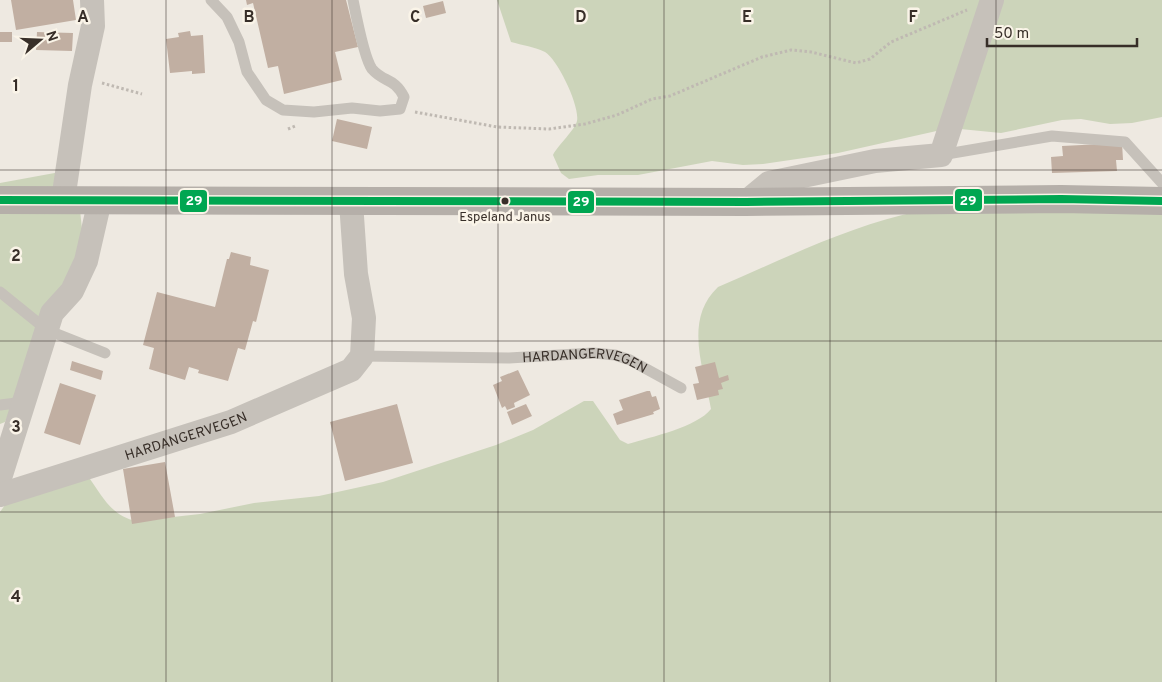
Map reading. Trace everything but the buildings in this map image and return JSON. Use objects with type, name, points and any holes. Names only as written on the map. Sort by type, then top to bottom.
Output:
[{"type":"main road","points":[[0,200],[746,202],[1061,199],[1162,201]]},
{"type":"street","points":[[63,200],[82,78],[93,26],[92,0]]},
{"type":"street","points":[[746,202],[769,183],[875,161],[942,155],[991,3]]},
{"type":"street","points":[[0,476],[52,313],[72,291],[86,261],[100,200]]},
{"type":"street","points":[[351,202],[356,274],[364,318],[362,356]]},
{"type":"street","name":"HARDANGERVEGEN","points":[[0,495],[231,422],[351,370],[362,356]]},
{"type":"lane","points":[[212,0],[227,16],[239,42],[247,72],[266,100],[283,110],[314,112],[352,108],[380,111],[400,109],[404,97],[398,84],[381,77],[371,68],[353,0]]},
{"type":"lane","points":[[942,155],[1052,136],[1125,142],[1162,183]]},
{"type":"lane","points":[[0,292],[47,330],[105,353]]},
{"type":"lane","name":"HARDANGERVEGEN","points":[[362,356],[509,358],[593,353],[615,355],[630,360],[681,388]]},
{"type":"lane","points":[[0,405],[24,402]]},
{"type":"path","points":[[400,109],[497,127],[549,129],[585,124],[617,116],[652,99],[670,96],[762,57],[791,50],[811,52],[856,63],[870,59],[891,42],[959,12],[991,3]]},
{"type":"path","points":[[82,78],[142,94]]},
{"type":"green space","points":[[497,0],[1162,0],[1162,117],[1132,123],[1110,124],[1081,119],[1062,120],[1001,133],[950,128],[838,153],[763,164],[743,165],[712,161],[638,175],[598,175],[569,179],[561,173],[553,155],[576,125],[577,114],[572,95],[562,73],[545,52],[511,42]]},
{"type":"green space","points":[[71,170],[78,191],[82,229],[77,259],[5,422],[0,424],[0,183]]},
{"type":"green space","points":[[1162,201],[1162,682],[0,682],[0,512],[5,505],[88,476],[114,510],[128,519],[137,521],[200,514],[254,503],[319,496],[383,482],[496,445],[533,430],[584,401],[593,401],[620,440],[628,444],[685,426],[711,409],[701,362],[699,330],[701,314],[707,300],[718,287],[843,234],[894,217],[920,211]]},
{"type":"transit line","name":"29","points":[[0,200],[746,202],[1061,199],[1162,201]]},
{"type":"place","name":"Espeland Janus","points":[[505,201]]}]
